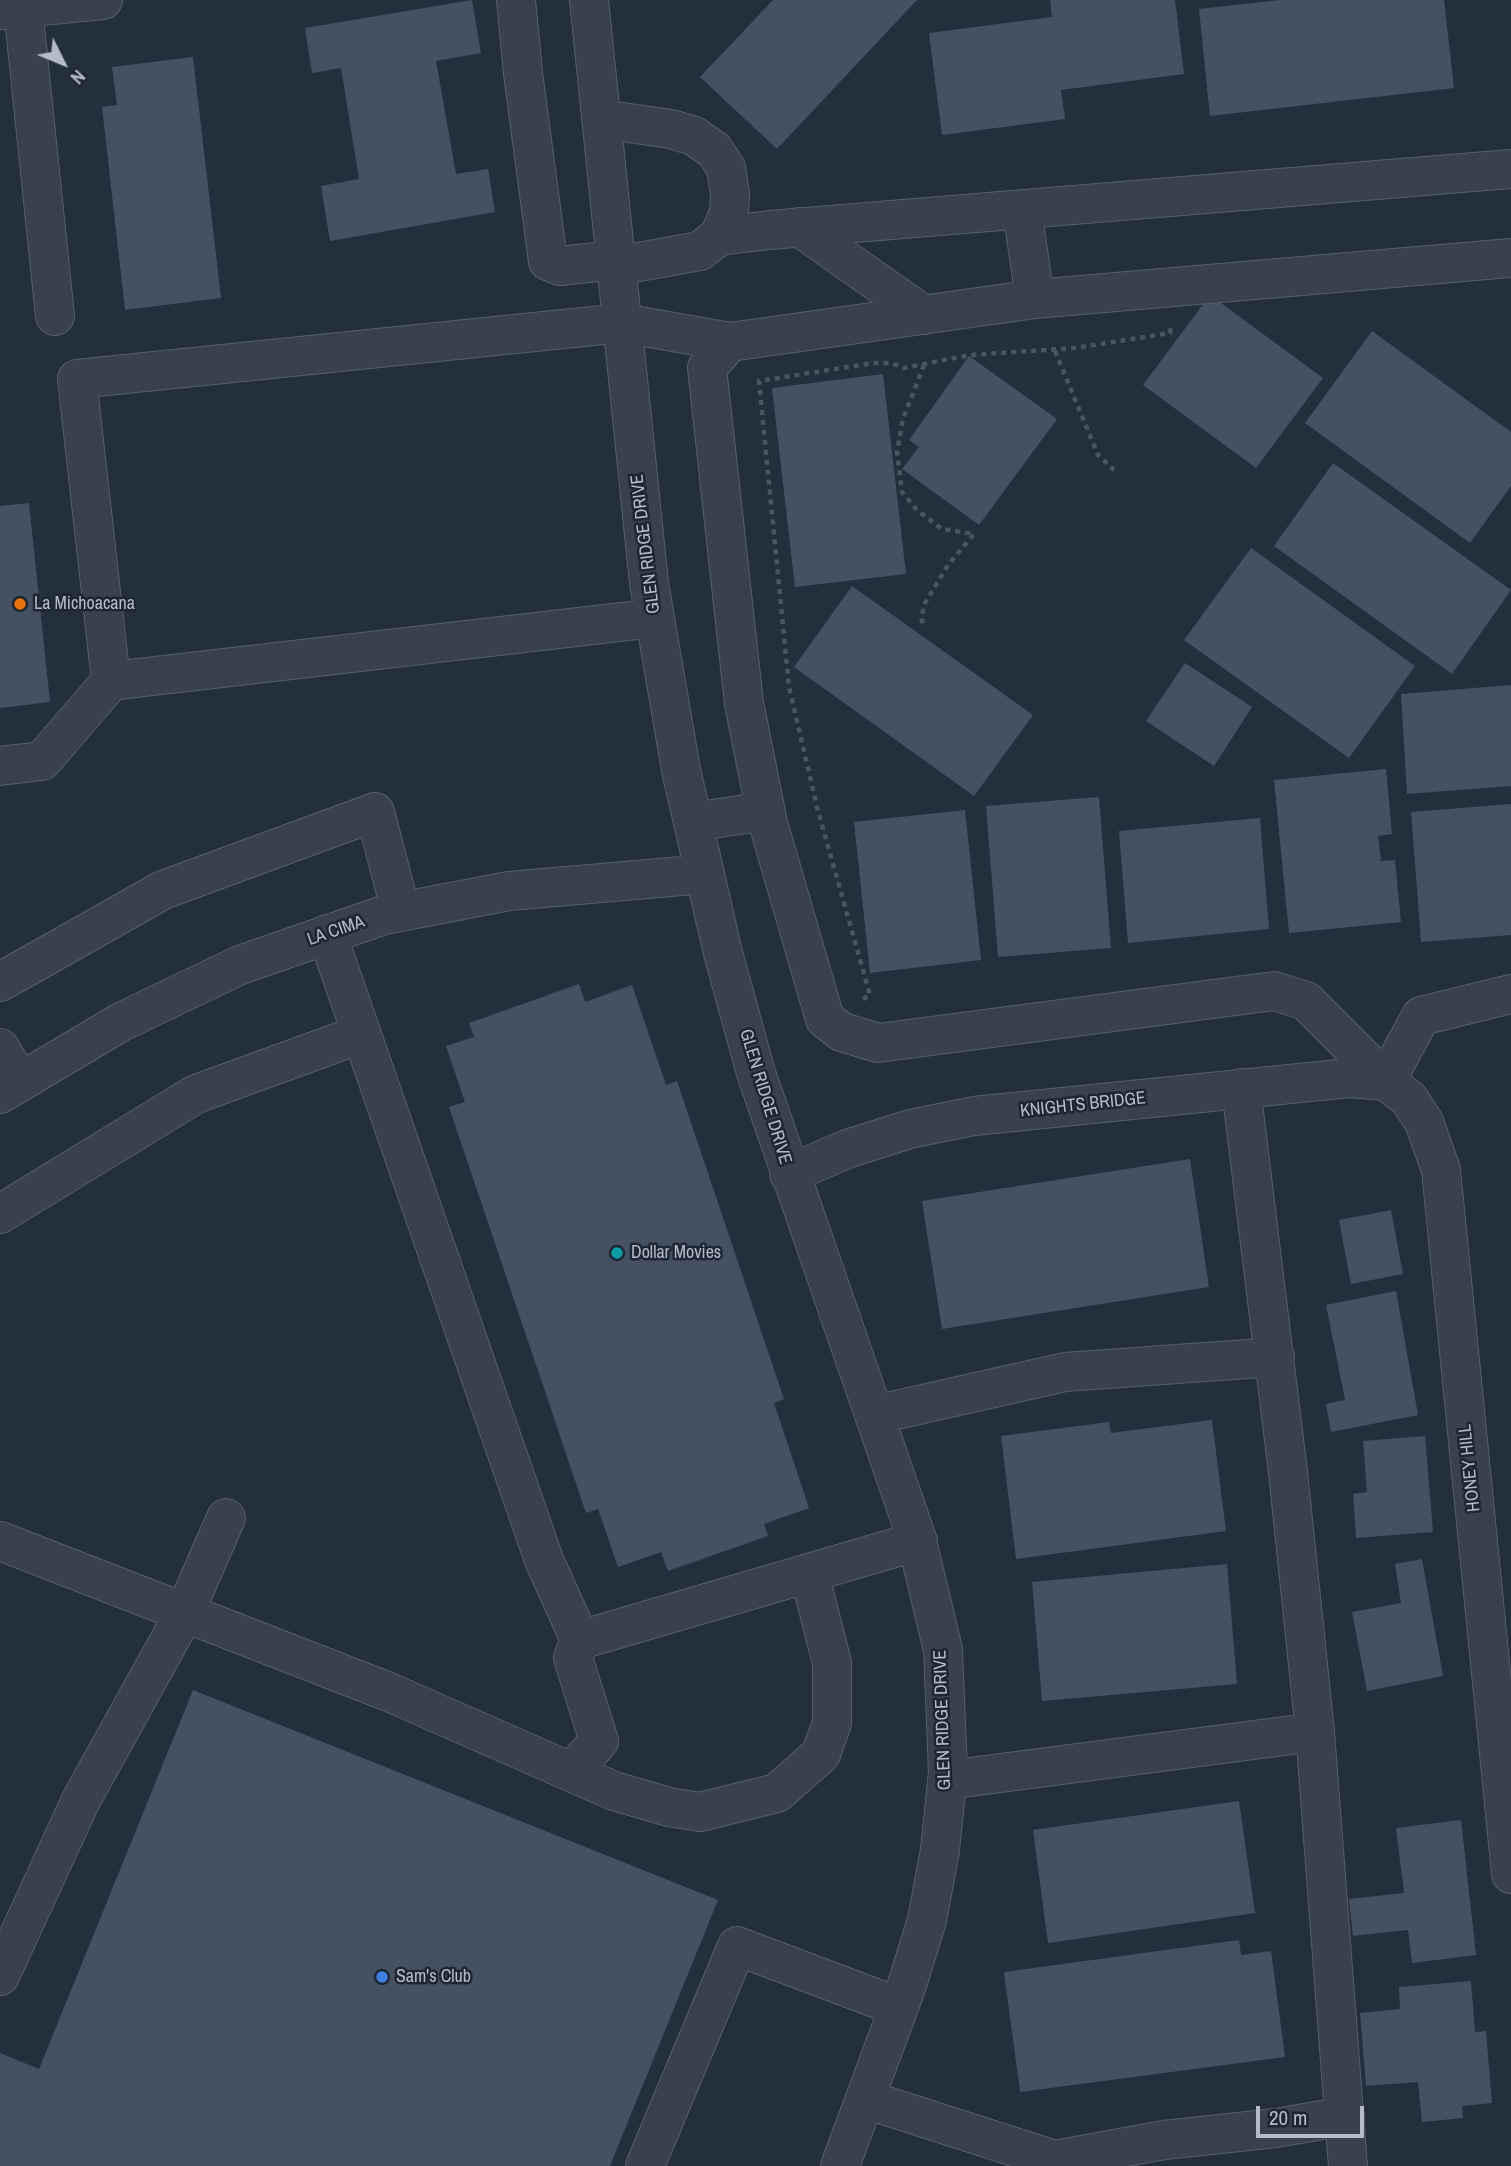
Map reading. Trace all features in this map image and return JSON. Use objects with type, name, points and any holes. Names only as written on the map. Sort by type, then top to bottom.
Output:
[{"type":"street","points":[[55,316],[11,9],[103,0]]},
{"type":"street","points":[[516,0],[543,239],[548,261],[560,266],[700,251],[719,236],[729,213],[730,194],[726,168],[714,150],[694,136],[671,129],[601,119]]},
{"type":"street","name":"GLEN RIDGE DRIVE","points":[[589,0],[655,618],[693,822],[756,1073],[918,1541],[943,1650],[947,1780],[940,1850],[927,1920],[899,2007],[840,2166]]},
{"type":"street","points":[[719,236],[799,227],[1511,169]]},
{"type":"street","points":[[1022,209],[1035,299]]},
{"type":"street","points":[[799,227],[924,315]]},
{"type":"street","points":[[111,681],[77,379],[622,323],[730,342],[1035,299],[1511,258]]},
{"type":"street","points":[[730,342],[707,368],[744,704],[765,811],[825,1019]]},
{"type":"street","points":[[0,766],[42,761],[111,681],[655,618]]},
{"type":"street","points":[[693,822],[765,811]]},
{"type":"street","points":[[0,982],[163,890],[375,812],[401,912]]},
{"type":"street","name":"LA CIMA","points":[[10,1088],[121,1022],[240,965],[327,934],[401,912],[509,891],[705,874]]},
{"type":"street","points":[[327,934],[544,1560],[580,1640],[573,1658],[599,1741],[572,1772]]},
{"type":"street","name":"HONEY HILL","points":[[825,1019],[842,1032],[878,1043],[1274,991],[1306,1001],[1386,1081],[1409,1098],[1419,1114],[1441,1170],[1511,1874]]},
{"type":"street","points":[[1386,1081],[1421,1016],[1511,993]]},
{"type":"street","points":[[0,1214],[196,1094],[362,1034]]},
{"type":"street","points":[[0,1048],[10,1088]]},
{"type":"street","name":"KNIGHTS BRIDGE","points":[[789,1174],[847,1149],[910,1129],[974,1116],[1349,1078],[1386,1081]]},
{"type":"street","points":[[1241,1088],[1275,1357],[1315,1732],[1348,2166]]},
{"type":"street","points":[[874,1415],[1065,1372],[1275,1357]]},
{"type":"street","points":[[0,1976],[81,1800],[184,1614],[226,1518]]},
{"type":"street","points":[[0,1541],[389,1692],[614,1791],[669,1807],[700,1812],[777,1793],[821,1754],[832,1723],[832,1663],[809,1573]]},
{"type":"street","points":[[580,1640],[918,1541]]},
{"type":"street","points":[[947,1780],[1315,1732]]},
{"type":"street","points":[[645,2166],[737,1946],[899,2007]]},
{"type":"street","points":[[865,2099],[1055,2160],[1164,2140],[1276,2128],[1345,2116]]},
{"type":"path","points":[[825,1019],[870,995],[818,811],[789,687],[759,381],[873,363],[891,363],[904,368],[970,355],[1055,351],[1170,333],[1172,286]]},
{"type":"path","points":[[1055,351],[1098,455],[1114,470]]},
{"type":"path","points":[[923,365],[904,419],[897,452],[902,492],[917,510],[942,529],[974,534],[948,565],[925,603],[921,618],[924,626]]},
{"type":"building","points":[[472,0],[481,53],[436,61],[456,174],[488,169],[495,212],[330,241],[321,186],[359,179],[341,68],[312,73],[305,28]]},
{"type":"building","points":[[773,0],[917,0],[777,149],[700,77]]},
{"type":"building","points":[[1050,0],[1175,0],[1184,74],[1061,90],[1065,119],[942,135],[929,33],[1052,17]]},
{"type":"building","points":[[1280,0],[1444,0],[1454,88],[1210,116],[1199,9]]},
{"type":"building","points":[[193,57],[221,298],[125,310],[102,107],[117,105],[112,67]]},
{"type":"building","points":[[1210,295],[1323,378],[1256,468],[1143,385]]},
{"type":"building","points":[[1372,331],[1511,432],[1511,486],[1470,543],[1305,423]]},
{"type":"building","points":[[969,356],[1057,419],[979,525],[902,469],[919,447],[909,440]]},
{"type":"building","points":[[883,374],[906,574],[795,587],[772,388]]},
{"type":"building","points":[[1333,463],[1511,590],[1452,674],[1274,546]]},
{"type":"building","name":"La Michoacana","points":[[29,503],[50,702],[0,708],[0,506]]},
{"type":"building","points":[[1251,548],[1415,666],[1349,758],[1184,640]]},
{"type":"building","points":[[852,586],[1033,715],[974,796],[794,667]]},
{"type":"building","points":[[1185,663],[1252,707],[1214,766],[1146,721]]},
{"type":"building","points":[[1511,685],[1511,786],[1407,794],[1401,694]]},
{"type":"building","points":[[1386,769],[1392,834],[1378,836],[1381,861],[1395,860],[1401,922],[1289,933],[1274,780]]},
{"type":"building","points":[[1099,797],[1111,948],[998,957],[986,806]]},
{"type":"building","points":[[1511,804],[1511,935],[1421,942],[1411,812]]},
{"type":"building","points":[[965,810],[981,960],[870,973],[854,822]]},
{"type":"building","points":[[1260,818],[1269,929],[1128,943],[1119,831]]},
{"type":"building","name":"Dollar Movies","points":[[579,984],[585,1002],[632,985],[666,1085],[677,1081],[784,1399],[774,1403],[809,1508],[764,1524],[768,1536],[668,1571],[661,1552],[618,1567],[598,1509],[586,1513],[449,1107],[465,1102],[446,1046],[474,1037],[469,1023]]},
{"type":"building","points":[[1190,1159],[1209,1287],[942,1329],[922,1201]]},
{"type":"building","points":[[1391,1210],[1403,1274],[1351,1284],[1339,1220]]},
{"type":"building","points":[[1396,1291],[1418,1415],[1331,1432],[1326,1404],[1345,1400],[1326,1305]]},
{"type":"building","points":[[1212,1420],[1226,1531],[1016,1559],[1001,1436],[1109,1422],[1111,1433]]},
{"type":"building","points":[[1425,1436],[1433,1532],[1356,1538],[1353,1494],[1367,1492],[1363,1441]]},
{"type":"building","points":[[1422,1559],[1443,1676],[1367,1691],[1352,1612],[1401,1603],[1395,1564]]},
{"type":"building","points":[[1227,1564],[1237,1684],[1042,1701],[1032,1582]]},
{"type":"building","name":"Sam's Club","points":[[193,1690],[718,1900],[610,2166],[0,2166],[0,2053],[39,2069]]},
{"type":"building","points":[[1239,1801],[1255,1913],[1048,1943],[1033,1830]]},
{"type":"building","points":[[1461,1820],[1476,1955],[1412,1963],[1408,1930],[1353,1936],[1349,1899],[1404,1893],[1396,1828]]},
{"type":"building","points":[[1239,1940],[1241,1955],[1271,1951],[1285,2057],[1020,2092],[1004,1972]]},
{"type":"building","points":[[1471,1981],[1475,2032],[1486,2031],[1492,2103],[1462,2106],[1463,2118],[1422,2122],[1418,2082],[1366,2086],[1360,2013],[1400,2009],[1399,1987]]},
{"type":"place","name":"La Michoacana","points":[[20,604]]},
{"type":"place","name":"Dollar Movies","points":[[617,1253]]},
{"type":"place","name":"Sam's Club","points":[[382,1977]]}]
